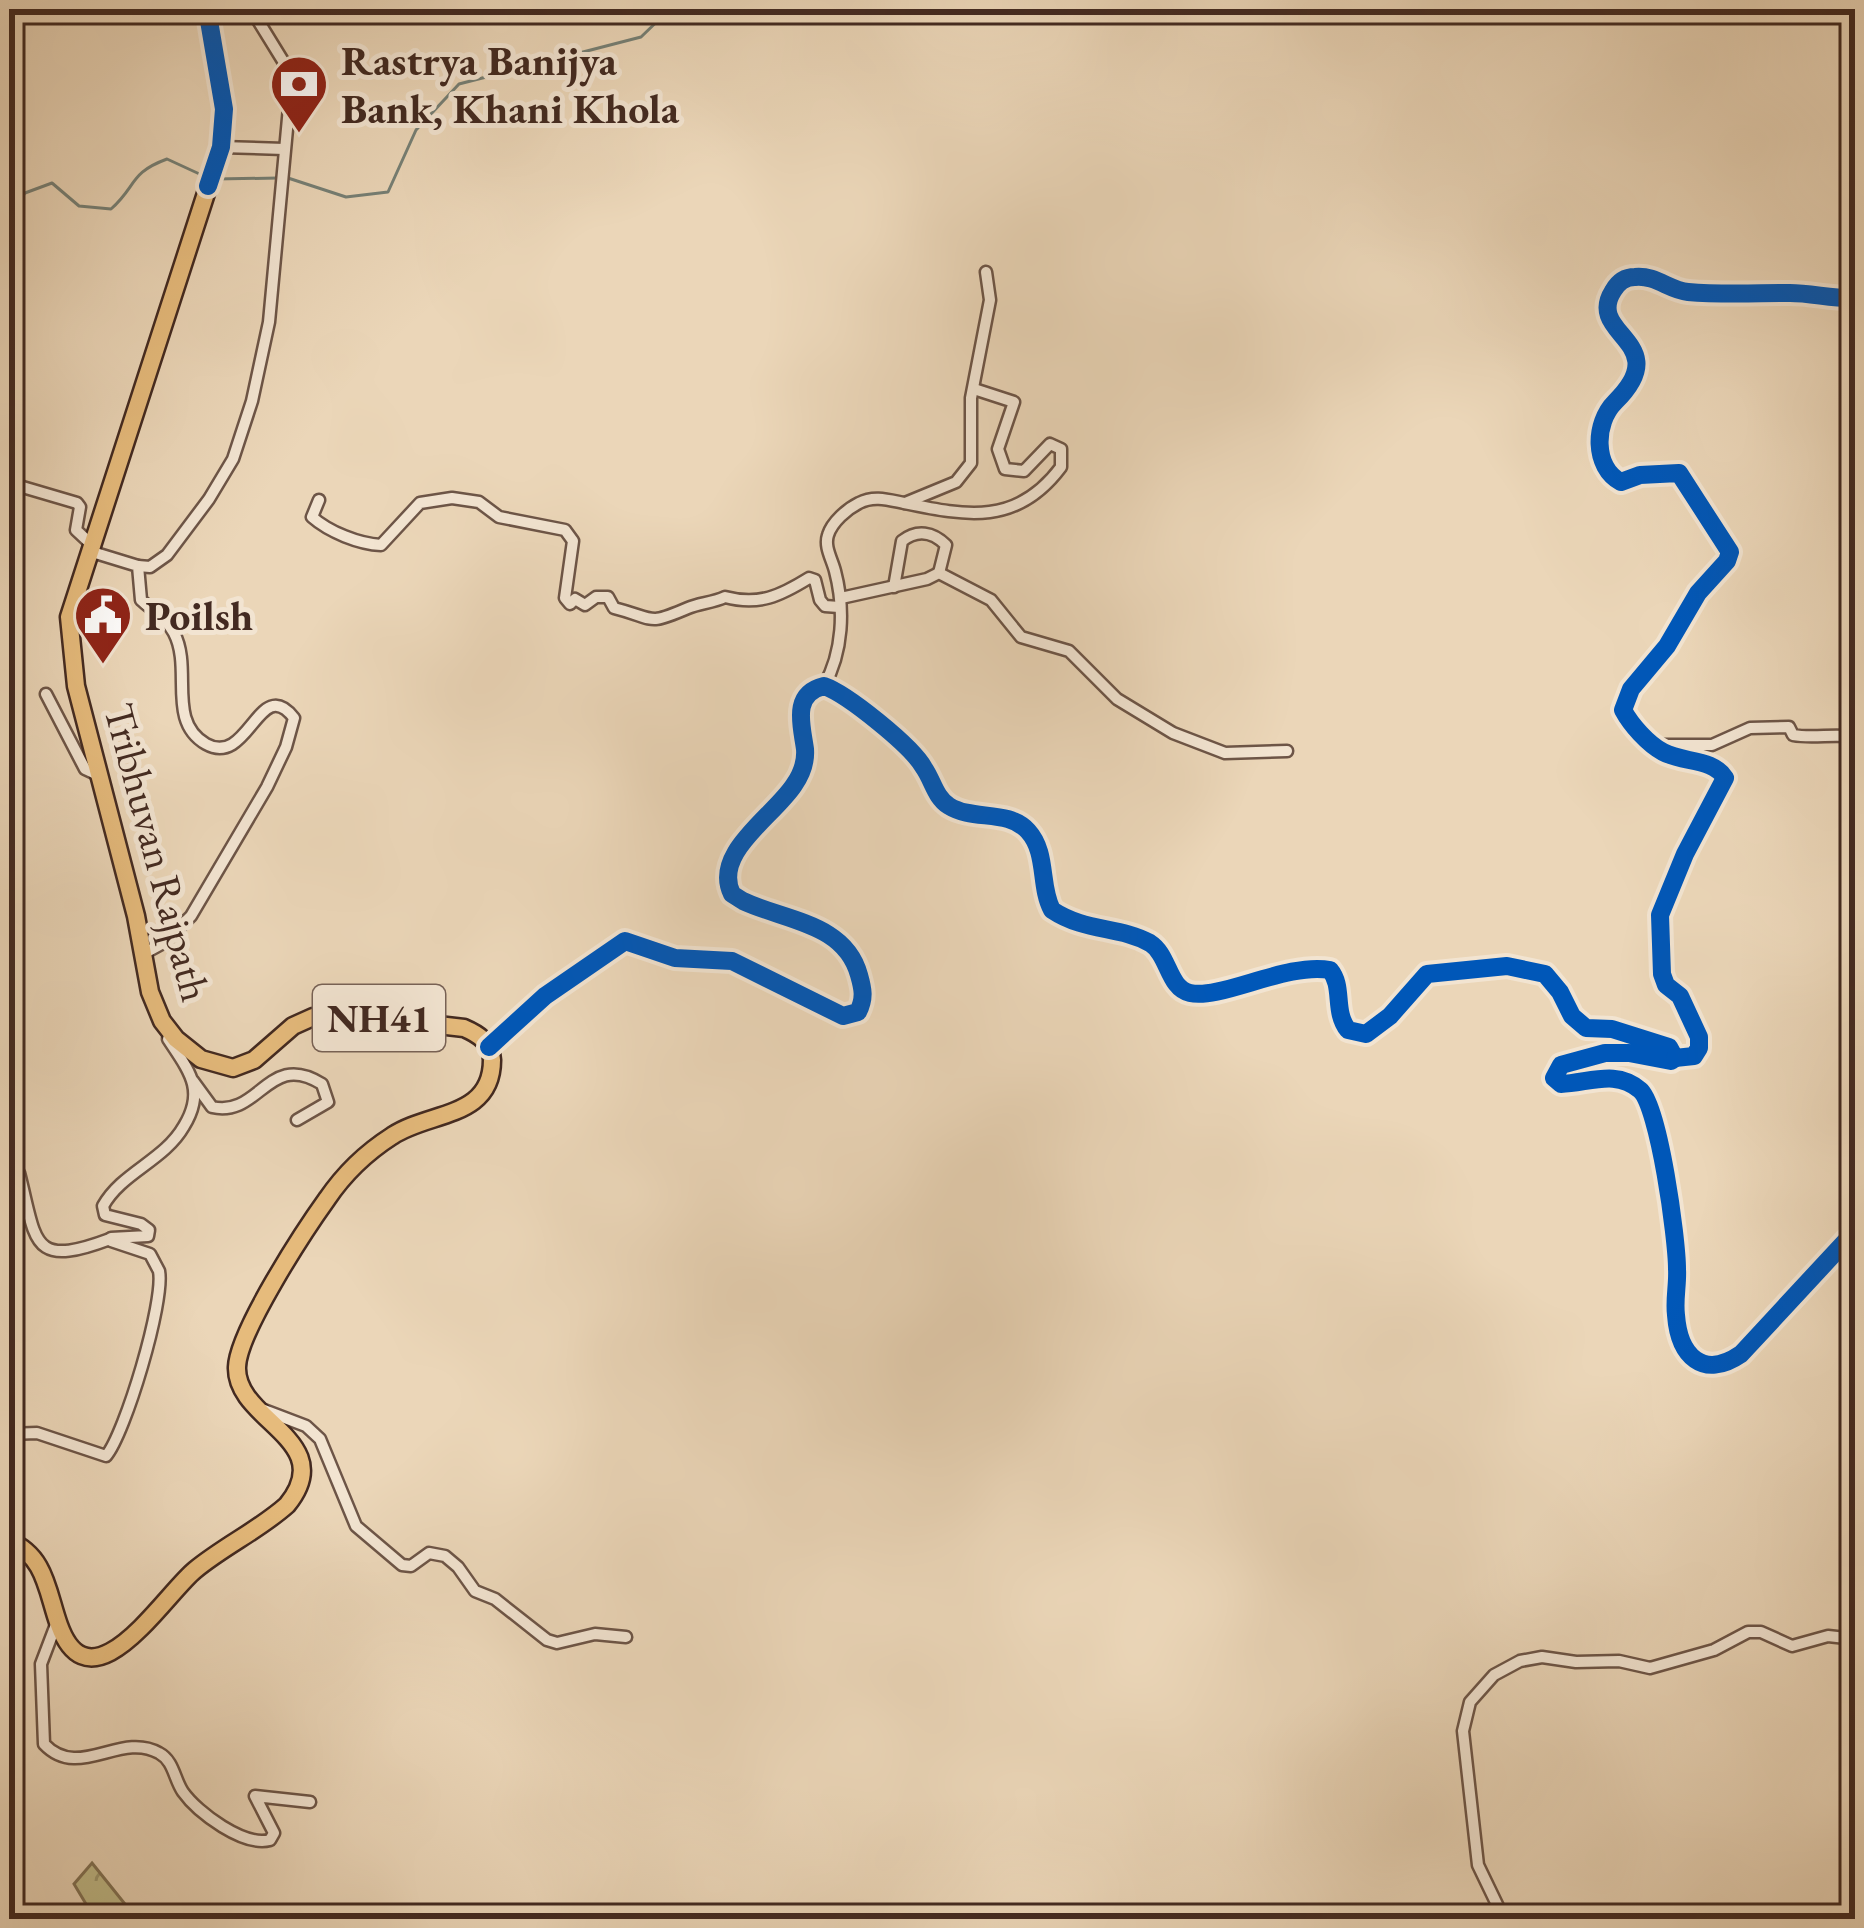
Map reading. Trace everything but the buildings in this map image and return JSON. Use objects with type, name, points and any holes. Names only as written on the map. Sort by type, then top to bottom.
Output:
[{"type":"highway","name":"Tribhuvan Rajpath","points":[[207,9],[224,109],[221,146],[73,598],[68,634],[76,686],[150,992],[162,1021],[183,1046],[227,1068],[249,1064],[293,1026],[322,1016],[452,1025],[479,1035],[489,1047]]},
{"type":"highway","name":"NH41","points":[[253,1406],[238,1379],[241,1348],[258,1310],[324,1203],[356,1165],[387,1139],[420,1121],[452,1115],[474,1103],[489,1078],[489,1047]]},
{"type":"highway","points":[[9,1541],[36,1561],[65,1640],[77,1652],[96,1656],[119,1649],[185,1578],[287,1505],[300,1484],[298,1456],[286,1433],[253,1406]]},
{"type":"street","points":[[9,483],[77,503],[76,530],[90,548],[149,567],[167,555],[233,459],[252,401],[269,322],[291,115],[291,86],[283,62],[251,9]]},
{"type":"street","points":[[221,146],[284,149]]},
{"type":"street","points":[[904,503],[956,482],[968,470],[974,389],[990,300],[986,272]]},
{"type":"street","points":[[1855,298],[1683,292],[1652,278],[1633,277],[1622,280],[1610,295],[1610,320],[1633,350],[1638,369],[1637,378],[1604,417],[1599,430],[1606,466],[1621,482],[1640,475],[1679,473],[1730,552],[1727,562],[1689,605],[1667,646],[1624,701],[1623,710],[1663,752],[1717,767],[1725,778],[1660,915],[1662,974],[1666,986],[1680,996],[1699,1037],[1699,1048],[1694,1056],[1667,1062],[1605,1053],[1561,1065],[1554,1078],[1562,1084],[1608,1076],[1623,1080],[1648,1100],[1668,1194],[1678,1330],[1695,1360],[1718,1366],[1741,1354],[1855,1231]]},
{"type":"street","points":[[489,1047],[545,996],[625,941],[694,961],[732,961],[836,1013],[851,1016],[858,1012],[862,986],[845,943],[743,901],[732,894],[727,872],[736,850],[797,780],[804,760],[798,725],[802,704],[824,686],[839,647],[840,603],[826,543],[836,522],[866,500],[992,514],[1028,500],[1061,467],[1061,449],[1050,444],[1024,471],[1005,469],[998,448],[1014,402],[974,389]]},
{"type":"street","points":[[319,500],[312,517],[362,544],[381,544],[420,502],[452,498],[479,502],[499,517],[565,530],[573,541],[566,602],[575,599],[585,605],[596,597],[608,598],[614,608],[646,620],[675,616],[691,605],[710,605],[725,597],[749,603],[778,597],[809,578],[815,580],[826,606],[939,573],[991,600],[1021,638],[1069,651],[1117,700],[1173,733],[1225,753],[1287,751]]},
{"type":"street","points":[[894,587],[902,541],[916,533],[928,533],[946,545],[939,573]]},
{"type":"street","points":[[138,566],[141,601],[173,628],[183,662],[183,718],[190,731],[211,747],[229,748],[260,711],[283,708],[294,718],[285,752],[267,787],[190,916],[165,942],[143,954]]},
{"type":"street","points":[[824,686],[857,706],[914,754],[948,806],[1001,817],[1027,829],[1041,859],[1052,910],[1090,929],[1150,944],[1186,992],[1202,993],[1294,971],[1330,970],[1337,982],[1340,1020],[1348,1030],[1366,1034],[1390,1016],[1427,974],[1522,967],[1553,981],[1579,1024],[1670,1047],[1675,1058]]},
{"type":"street","points":[[46,694],[85,770],[100,776]]},
{"type":"street","points":[[1654,745],[1712,745],[1750,728],[1789,728],[1793,735],[1806,737],[1855,737]]},
{"type":"street","points":[[150,992],[154,1017],[212,1107],[240,1106],[290,1073],[309,1076],[327,1091],[328,1102],[297,1120]]},
{"type":"street","points":[[9,1168],[19,1173],[34,1233],[44,1248],[56,1254],[76,1252],[110,1239],[144,1238],[149,1234],[141,1224],[105,1216],[103,1206],[110,1192],[172,1148],[194,1109],[194,1081]]},
{"type":"street","points":[[9,1434],[37,1433],[106,1456],[116,1443],[143,1363],[159,1271],[149,1254],[110,1239]]},
{"type":"street","points":[[253,1406],[306,1426],[320,1439],[356,1526],[402,1565],[411,1566],[429,1553],[445,1556],[476,1591],[495,1599],[534,1633],[557,1643],[595,1634],[626,1637]]},
{"type":"street","points":[[58,1622],[41,1664],[44,1744],[53,1754],[70,1760],[120,1749],[162,1754],[196,1806],[260,1842],[270,1840],[274,1833],[255,1796],[310,1802]]},
{"type":"street","points":[[1504,1919],[1478,1865],[1463,1731],[1470,1702],[1494,1675],[1520,1661],[1542,1657],[1619,1661],[1650,1668],[1714,1650],[1748,1632],[1761,1632],[1792,1646],[1828,1636],[1855,1639]]},
{"type":"green space","points":[[92,1863],[137,1919],[95,1919],[74,1884]]},
{"type":"waterway","points":[[288,178],[346,197],[388,192],[416,130],[459,84],[641,37],[670,9]]},
{"type":"waterway","points":[[9,217],[25,193],[52,183],[79,206],[111,209],[139,175],[167,159],[206,177]]},
{"type":"waterway","points":[[216,179],[278,178]]},
{"type":"cycle path","points":[[207,9],[224,109],[221,147],[208,186]]},
{"type":"cycle path","points":[[1675,1058],[1694,1056],[1699,1037],[1680,996],[1666,985],[1662,974],[1660,915],[1725,778],[1713,767],[1657,749],[1623,710],[1631,689],[1667,646],[1698,593],[1730,552],[1679,473],[1640,475],[1621,482],[1605,466],[1600,444],[1603,421],[1631,382],[1636,366],[1634,352],[1610,318],[1608,306],[1617,285],[1635,277],[1688,292],[1855,298]]},
{"type":"cycle path","points":[[489,1047],[545,996],[625,941],[675,958],[732,961],[843,1016],[858,1012],[860,980],[841,944],[812,926],[743,901],[732,894],[728,879],[737,850],[799,777],[805,754],[803,703],[824,686],[863,710],[907,747],[949,806],[1011,820],[1028,831],[1038,849],[1052,910],[1150,943],[1177,985],[1190,993],[1219,991],[1294,971],[1330,970],[1343,1023],[1348,1030],[1366,1034],[1390,1016],[1427,974],[1507,966],[1545,974],[1572,1016],[1586,1028],[1612,1029],[1669,1047],[1675,1058],[1671,1061],[1605,1053],[1561,1065],[1554,1078],[1561,1084],[1621,1080],[1640,1090],[1647,1101],[1670,1203],[1678,1330],[1695,1360],[1715,1365],[1741,1354],[1855,1231]]},
{"type":"place","name":"Rastrya Banijya Bank, Khani Khola","points":[[299,135]]},
{"type":"place","name":"Poilsh","points":[[103,666]]}]
